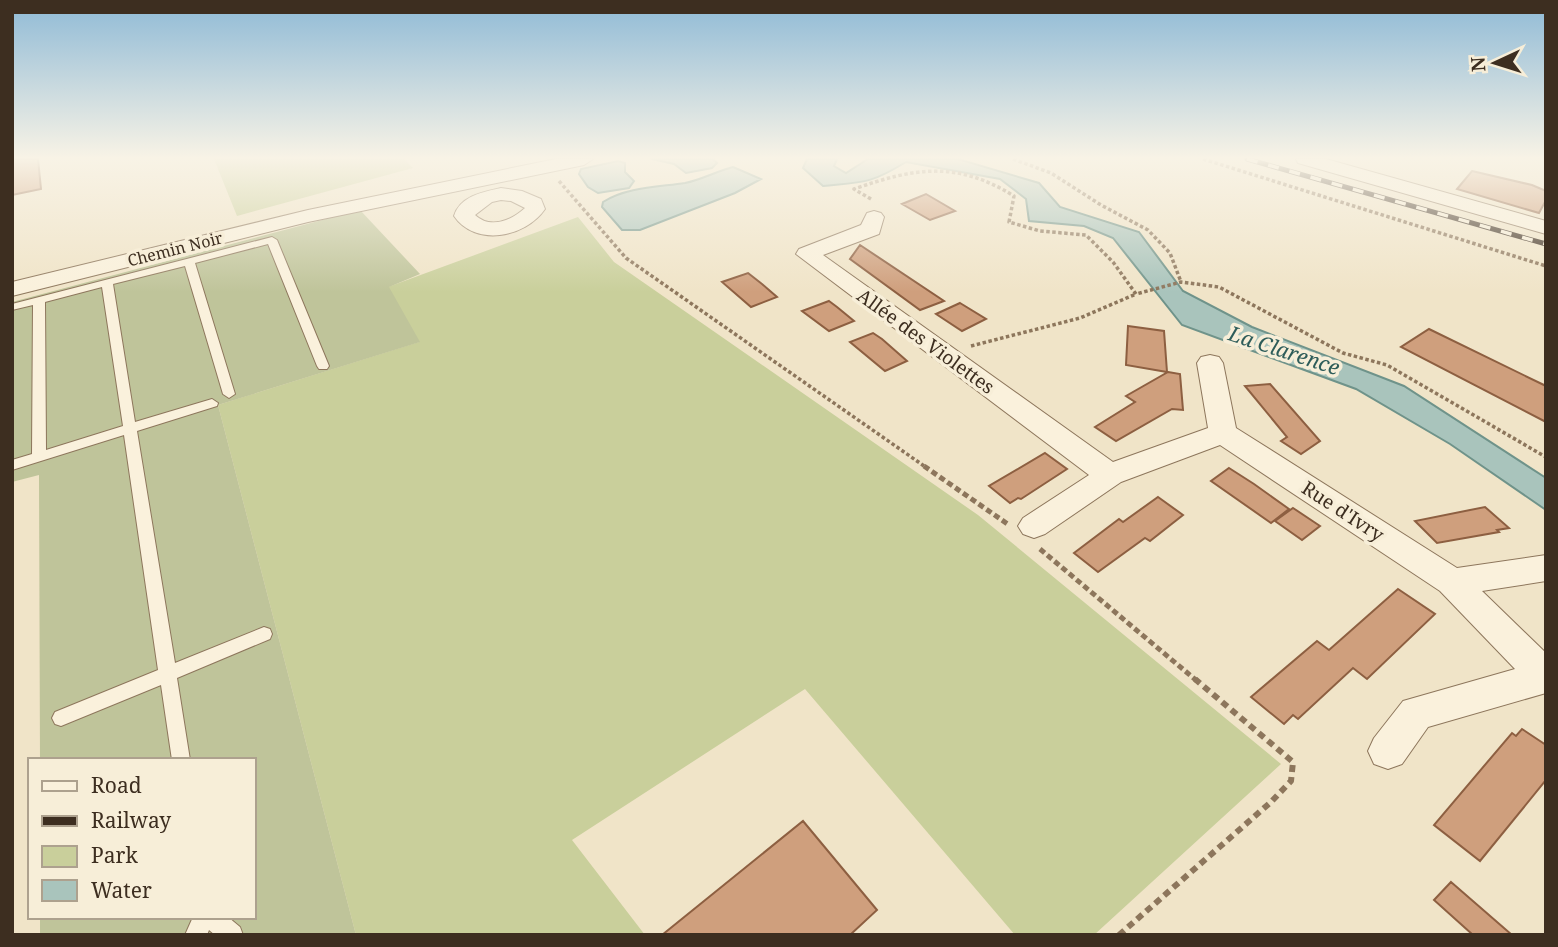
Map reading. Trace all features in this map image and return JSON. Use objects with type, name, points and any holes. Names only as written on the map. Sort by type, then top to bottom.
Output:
[{"type":"street","name":"Chemin Noir","points":[[12,289],[308,216],[394,203]]},
{"type":"street","points":[[1460,203],[1546,228]]},
{"type":"street","name":"Allée des Violettes","points":[[874,217],[871,229],[807,254],[1110,475]]},
{"type":"street","points":[[1025,531],[1110,475],[1223,433],[1210,363]]},
{"type":"street","name":"Rue d'Ivry","points":[[1223,433],[1452,582],[1546,677]]},
{"type":"street","points":[[1452,582],[1546,568]]},
{"type":"street","points":[[1388,751],[1416,713],[1546,677]]},
{"type":"lane","points":[[12,306],[272,240],[323,366]]},
{"type":"lane","points":[[189,261],[229,394]]},
{"type":"lane","points":[[107,283],[181,758]]},
{"type":"lane","points":[[39,300],[39,456]]},
{"type":"lane","points":[[12,465],[212,403]]},
{"type":"lane","points":[[61,718],[264,634]]},
{"type":"lane","points":[[196,935],[203,919]]},
{"type":"lane","points":[[213,919],[232,935]]},
{"type":"path","points":[[580,203],[626,258],[1025,531],[1293,762],[1291,781],[1271,802],[1119,935]]},
{"type":"path","points":[[874,217],[877,203]]},
{"type":"path","points":[[1013,203],[1009,222],[1040,232],[1086,235],[1113,262],[1136,294]]},
{"type":"path","points":[[1098,203],[1148,230],[1170,253],[1181,282]]},
{"type":"path","points":[[1348,203],[1546,266]]},
{"type":"path","points":[[948,356],[982,341],[1080,318],[1146,290],[1181,282],[1219,287],[1343,352],[1387,365],[1546,457]]},
{"type":"green space","points":[[232,203],[284,203],[237,216]]},
{"type":"green space","points":[[360,210],[420,274],[389,287],[420,342],[218,405],[356,935],[40,935],[40,919],[256,919],[256,758],[40,758],[39,475],[12,482],[12,302]]},
{"type":"green space","points":[[578,217],[614,262],[978,515],[1281,764],[1094,935],[1015,935],[805,689],[572,840],[645,935],[356,935],[218,405],[419,342],[388,287]]},
{"type":"water","points":[[603,203],[709,203],[640,230],[622,230],[602,207]]},
{"type":"water","name":"La Clarence","points":[[1027,203],[1057,203],[1060,207],[1139,232],[1183,291],[1252,327],[1404,386],[1546,478],[1546,510],[1450,444],[1356,389],[1182,325],[1113,238],[1084,226],[1029,221]]},
{"type":"building","points":[[942,203],[955,211],[930,220],[902,204]]},
{"type":"building","points":[[1505,203],[1544,203],[1539,213]]},
{"type":"building","points":[[860,245],[944,301],[920,310],[850,259]]},
{"type":"building","points":[[748,273],[777,297],[751,307],[722,282]]},
{"type":"building","points":[[829,301],[854,321],[829,331],[802,311]]},
{"type":"building","points":[[960,303],[986,319],[962,331],[936,314]]},
{"type":"building","points":[[1128,326],[1164,331],[1167,372],[1126,365]]},
{"type":"building","points":[[1429,329],[1546,386],[1546,422],[1401,347]]},
{"type":"building","points":[[873,333],[907,361],[885,371],[850,342]]},
{"type":"building","points":[[1168,372],[1180,374],[1183,410],[1172,409],[1116,441],[1095,427],[1135,402],[1126,396]]},
{"type":"building","points":[[1270,384],[1320,441],[1301,454],[1281,441],[1287,437],[1245,386]]},
{"type":"building","points":[[1045,453],[1067,469],[1021,499],[1010,503],[989,486]]},
{"type":"building","points":[[1229,468],[1289,509],[1271,523],[1211,481]]},
{"type":"building","points":[[1158,497],[1183,515],[1150,541],[1145,538],[1098,572],[1074,553],[1119,519],[1123,522]]},
{"type":"building","points":[[1485,507],[1509,528],[1437,543],[1415,521]]},
{"type":"building","points":[[1293,508],[1320,526],[1302,540],[1275,521]]},
{"type":"building","points":[[1398,589],[1435,614],[1367,679],[1353,668],[1298,719],[1293,715],[1284,724],[1251,697],[1317,641],[1329,650]]},
{"type":"building","points":[[1522,729],[1546,745],[1546,780],[1480,861],[1434,825],[1512,733],[1516,736]]},
{"type":"building","points":[[803,821],[877,910],[850,935],[662,935]]},
{"type":"building","points":[[1451,882],[1512,935],[1473,935],[1434,900]]},
{"type":"railway","points":[[1402,203],[1546,244]]}]
